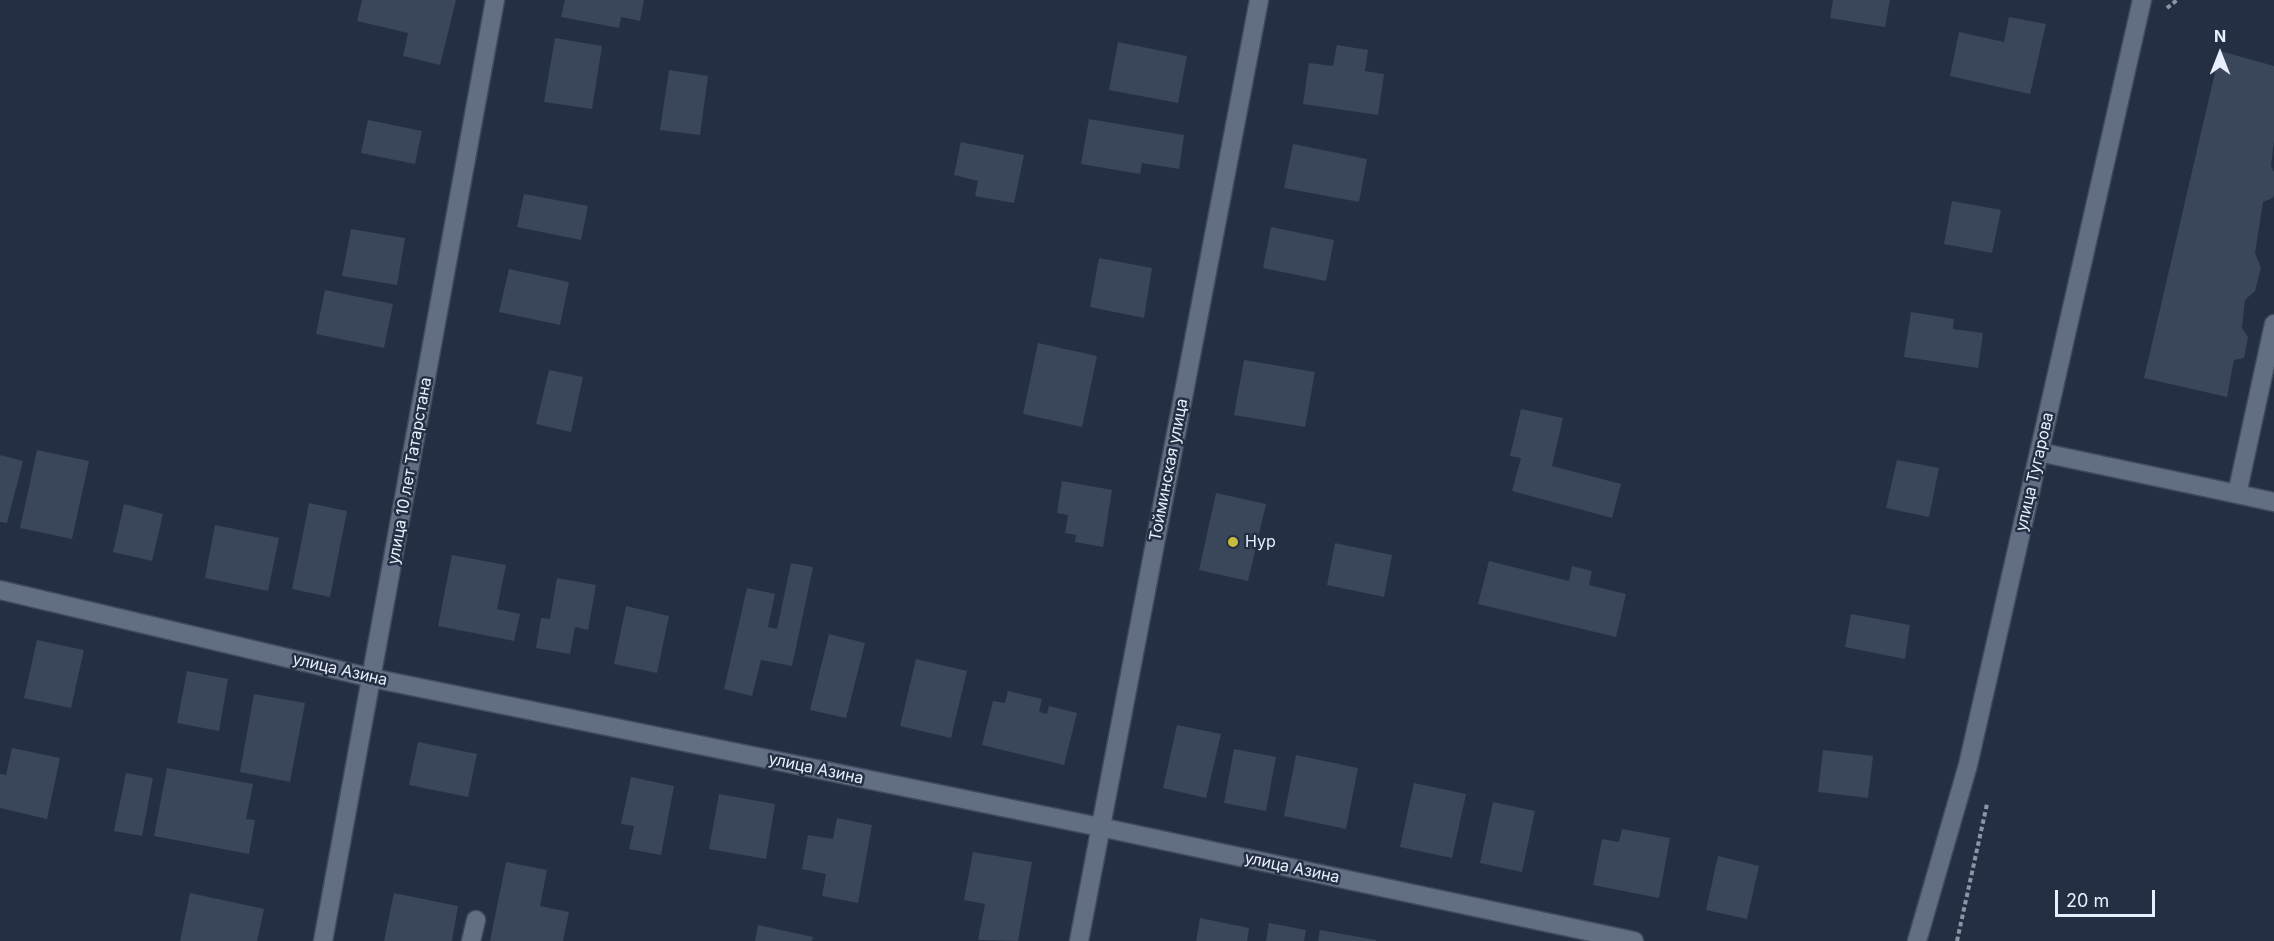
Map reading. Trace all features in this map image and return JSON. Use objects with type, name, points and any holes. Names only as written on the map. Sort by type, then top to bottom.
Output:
[{"type":"street","name":"улица 10 лет Татарстана","points":[[323,941],[495,0]]},
{"type":"street","name":"Тойминская улица","points":[[1079,941],[1259,0]]},
{"type":"street","name":"улица Тугарова","points":[[1917,941],[1968,765],[2142,0]]},
{"type":"street","points":[[2237,494],[2274,324]]},
{"type":"street","points":[[2039,452],[2274,502]]},
{"type":"street","name":"улица Азина","points":[[0,590],[372,678],[1634,941]]},
{"type":"street","points":[[471,941],[476,920]]},
{"type":"building","points":[[362,0],[456,0],[440,65],[403,56],[408,33],[357,21]]},
{"type":"building","points":[[565,0],[644,0],[640,21],[621,17],[619,28],[561,17]]},
{"type":"building","points":[[1833,0],[1890,0],[1885,27],[1830,18]]},
{"type":"building","points":[[2009,17],[2046,24],[2030,94],[1950,76],[1959,32],[2004,42]]},
{"type":"building","points":[[555,38],[602,46],[592,109],[544,102]]},
{"type":"building","points":[[1118,42],[1187,56],[1178,103],[1109,90]]},
{"type":"building","points":[[1337,45],[1368,50],[1365,71],[1384,74],[1378,115],[1303,104],[1309,63],[1333,66]]},
{"type":"building","points":[[2220,51],[2274,66],[2274,141],[2271,166],[2274,172],[2274,194],[2273,198],[2263,202],[2255,253],[2261,268],[2255,291],[2245,300],[2242,328],[2248,337],[2244,358],[2234,360],[2227,397],[2144,378]]},
{"type":"building","points":[[669,70],[708,76],[700,135],[660,130]]},
{"type":"building","points":[[1089,119],[1184,135],[1179,169],[1142,163],[1140,174],[1081,164]]},
{"type":"building","points":[[368,120],[422,131],[415,164],[361,153]]},
{"type":"building","points":[[961,142],[1024,155],[1014,203],[975,196],[978,181],[954,175]]},
{"type":"building","points":[[1293,144],[1367,159],[1359,202],[1284,188]]},
{"type":"building","points":[[524,194],[588,206],[581,240],[517,227]]},
{"type":"building","points":[[1952,201],[2001,210],[1992,253],[1944,244]]},
{"type":"building","points":[[1271,227],[1334,240],[1326,281],[1263,268]]},
{"type":"building","points":[[351,229],[405,238],[397,285],[342,276]]},
{"type":"building","points":[[1099,258],[1152,268],[1144,318],[1090,307]]},
{"type":"building","points":[[509,269],[569,282],[560,325],[499,312]]},
{"type":"building","points":[[325,290],[393,304],[384,348],[316,334]]},
{"type":"building","points":[[1911,312],[1954,319],[1953,329],[1983,333],[1978,368],[1904,357]]},
{"type":"building","points":[[1038,343],[1097,356],[1082,427],[1023,414]]},
{"type":"building","points":[[1244,360],[1315,372],[1305,427],[1234,415]]},
{"type":"building","points":[[549,370],[583,377],[571,432],[536,424]]},
{"type":"building","points":[[1521,409],[1563,418],[1552,466],[1621,484],[1612,518],[1512,491],[1521,458],[1510,456]]},
{"type":"building","points":[[37,450],[89,461],[72,539],[20,528]]},
{"type":"building","points":[[0,455],[23,461],[7,523],[0,522]]},
{"type":"building","points":[[1897,460],[1939,468],[1929,517],[1886,508]]},
{"type":"building","points":[[1062,481],[1112,490],[1103,547],[1075,542],[1076,535],[1065,533],[1068,515],[1057,513]]},
{"type":"building","points":[[1216,493],[1266,504],[1248,581],[1199,570]]},
{"type":"building","points":[[309,503],[347,511],[330,597],[292,589]]},
{"type":"building","points":[[124,504],[163,514],[152,561],[113,552]]},
{"type":"building","points":[[215,525],[279,538],[268,591],[205,578]]},
{"type":"building","points":[[1335,543],[1392,555],[1384,597],[1327,585]]},
{"type":"building","points":[[452,555],[506,565],[497,609],[520,614],[514,641],[438,626]]},
{"type":"building","points":[[1489,561],[1569,581],[1572,566],[1592,571],[1589,585],[1626,594],[1616,637],[1478,604]]},
{"type":"building","points":[[791,563],[813,567],[792,666],[761,660],[752,696],[724,689],[747,588],[775,594],[768,627],[777,629]]},
{"type":"building","points":[[557,578],[596,585],[588,630],[575,627],[570,654],[536,648],[541,618],[550,619]]},
{"type":"building","points":[[626,606],[669,616],[657,673],[614,664]]},
{"type":"building","points":[[1851,614],[1910,625],[1905,659],[1845,647]]},
{"type":"building","points":[[829,634],[865,643],[846,718],[810,710]]},
{"type":"building","points":[[37,640],[84,650],[71,708],[24,698]]},
{"type":"building","points":[[916,659],[967,671],[951,738],[900,726]]},
{"type":"building","points":[[187,671],[228,679],[219,731],[177,723]]},
{"type":"building","points":[[1008,691],[1042,699],[1039,712],[1047,714],[1049,706],[1077,713],[1064,765],[982,745],[993,701],[1005,703]]},
{"type":"building","points":[[254,694],[305,703],[290,782],[240,772]]},
{"type":"building","points":[[1177,725],[1221,734],[1206,798],[1163,788]]},
{"type":"building","points":[[418,742],[477,754],[468,797],[409,785]]},
{"type":"building","points":[[12,748],[60,758],[47,819],[0,808],[0,774],[6,775]]},
{"type":"building","points":[[1234,749],[1276,757],[1266,811],[1224,803]]},
{"type":"building","points":[[1823,750],[1873,756],[1868,798],[1818,792]]},
{"type":"building","points":[[1296,755],[1358,768],[1346,829],[1284,816]]},
{"type":"building","points":[[167,768],[253,784],[246,819],[255,820],[249,854],[154,836]]},
{"type":"building","points":[[126,773],[153,778],[142,836],[114,831]]},
{"type":"building","points":[[631,777],[674,786],[661,855],[629,849],[634,826],[621,824]]},
{"type":"building","points":[[1414,783],[1466,794],[1452,858],[1400,847]]},
{"type":"building","points":[[719,794],[775,804],[766,859],[709,849]]},
{"type":"building","points":[[1493,802],[1535,811],[1522,872],[1480,863]]},
{"type":"building","points":[[837,818],[872,825],[858,903],[822,896],[826,874],[802,869],[808,835],[833,839]]},
{"type":"building","points":[[1622,829],[1670,838],[1659,898],[1593,885],[1602,839],[1619,842]]},
{"type":"building","points":[[973,852],[1032,862],[1018,941],[978,940],[985,904],[964,900]]},
{"type":"building","points":[[1718,856],[1759,866],[1747,919],[1706,910]]},
{"type":"building","points":[[506,862],[547,870],[540,906],[569,912],[563,941],[490,941]]},
{"type":"building","points":[[190,893],[264,909],[257,941],[180,941]]},
{"type":"building","points":[[394,893],[458,906],[452,941],[384,941]]},
{"type":"building","points":[[1200,918],[1249,928],[1247,941],[1196,941]]},
{"type":"building","points":[[1269,923],[1306,930],[1304,941],[1266,941]]},
{"type":"building","points":[[758,925],[813,937],[812,941],[755,941]]},
{"type":"building","points":[[1320,930],[1376,940],[1376,941],[1318,941]]},
{"type":"place","name":"Нур","points":[[1233,542]]}]
